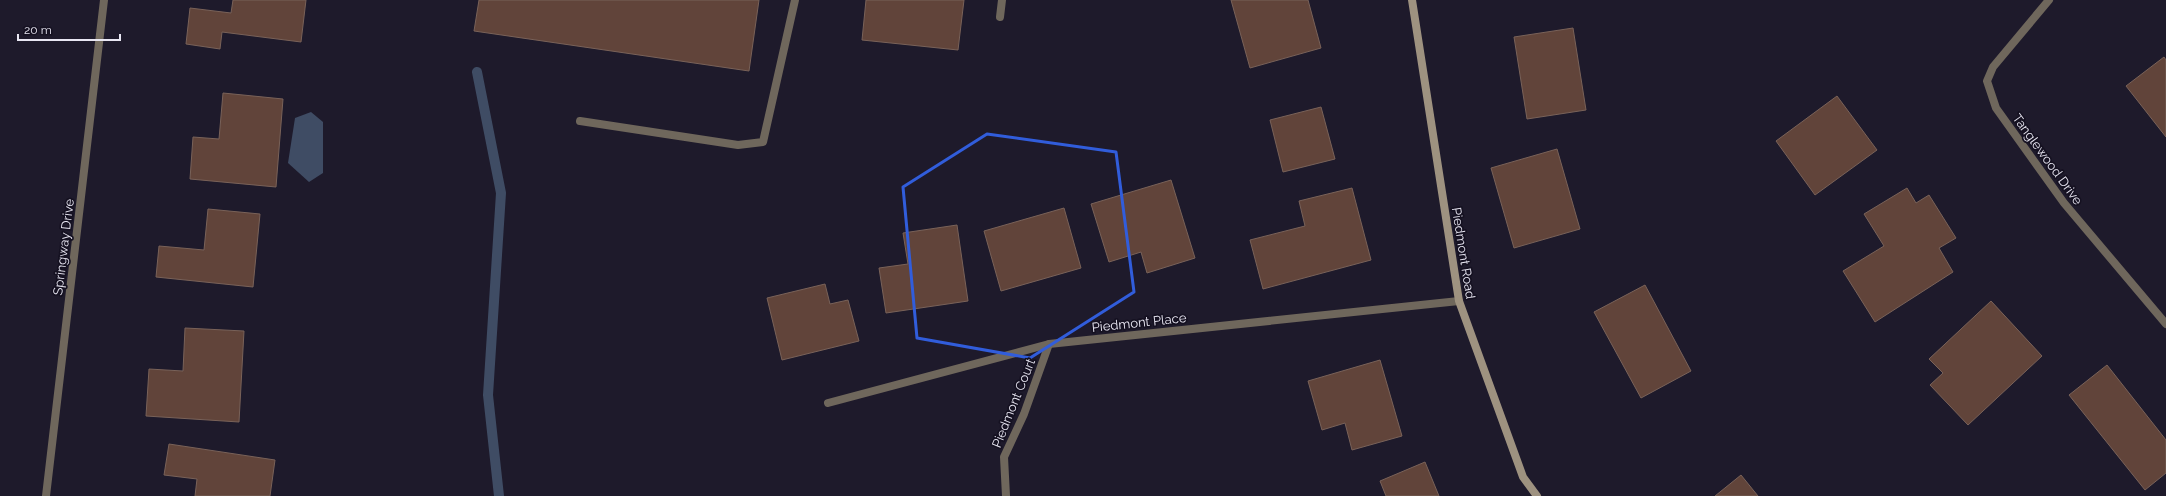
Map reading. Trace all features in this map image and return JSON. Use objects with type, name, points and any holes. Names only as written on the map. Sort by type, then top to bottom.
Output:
[{"type":"street","name":"Springway Drive","points":[[46,496],[104,0]]},
{"type":"street","points":[[580,121],[738,145],[763,142],[795,0]]},
{"type":"street","points":[[1000,17],[1002,0]]},
{"type":"street","name":"Piedmont Road","points":[[1412,0],[1459,301],[1523,478],[1537,496]]},
{"type":"street","name":"Tanglewood Drive","points":[[2050,0],[1993,67],[1987,81],[1996,108],[2064,203],[2166,324]]},
{"type":"street","name":"Piedmont Place","points":[[828,403],[1049,344],[1459,301]]},
{"type":"street","name":"Piedmont Court","points":[[1006,496],[1004,457],[1024,414],[1049,344]]},
{"type":"highlighted area","points":[[987,134],[1116,152],[1134,292],[1030,358],[917,338],[903,187]]},
{"type":"water","points":[[311,112],[323,122],[323,173],[309,182],[288,163],[295,118]]},
{"type":"building","points":[[233,0],[306,0],[301,42],[222,32],[220,49],[186,44],[190,8],[231,13]]},
{"type":"building","points":[[479,0],[759,0],[749,71],[474,31]]},
{"type":"building","points":[[866,0],[964,0],[958,50],[862,40]]},
{"type":"building","points":[[1231,0],[1308,0],[1321,48],[1250,68]]},
{"type":"building","points":[[1573,28],[1586,110],[1527,119],[1514,37]]},
{"type":"building","points":[[2164,57],[2166,60],[2166,137],[2126,86]]},
{"type":"building","points":[[223,93],[283,99],[276,187],[190,179],[193,137],[219,139]]},
{"type":"building","points":[[1837,96],[1877,150],[1815,195],[1776,141]]},
{"type":"building","points":[[1321,107],[1335,159],[1283,172],[1270,120]]},
{"type":"building","points":[[1557,149],[1580,229],[1514,248],[1491,168]]},
{"type":"building","points":[[1171,180],[1195,258],[1147,273],[1141,252],[1109,262],[1091,204]]},
{"type":"building","points":[[1352,188],[1371,260],[1263,289],[1250,240],[1305,226],[1299,201]]},
{"type":"building","points":[[1907,188],[1916,203],[1929,195],[1956,238],[1939,248],[1953,272],[1875,322],[1843,271],[1884,246],[1864,214]]},
{"type":"building","points":[[1064,208],[1081,268],[1001,291],[984,231]]},
{"type":"building","points":[[208,209],[260,214],[253,287],[156,277],[159,246],[204,250]]},
{"type":"building","points":[[957,225],[968,301],[886,313],[879,268],[908,264],[903,233]]},
{"type":"building","points":[[825,284],[830,304],[848,300],[859,341],[782,360],[767,298]]},
{"type":"building","points":[[1645,285],[1691,371],[1641,398],[1594,312]]},
{"type":"building","points":[[1991,301],[2042,356],[1968,425],[1930,385],[1943,373],[1929,359]]},
{"type":"building","points":[[185,328],[244,331],[239,422],[146,416],[149,369],[183,371]]},
{"type":"building","points":[[1380,360],[1402,436],[1352,450],[1345,423],[1322,430],[1308,381]]},
{"type":"building","points":[[2107,365],[2166,440],[2166,473],[2145,490],[2069,395]]},
{"type":"building","points":[[169,444],[275,460],[270,496],[195,496],[197,479],[164,475]]},
{"type":"building","points":[[1425,462],[1439,496],[1386,496],[1380,481]]},
{"type":"building","points":[[1741,475],[1758,496],[1715,496]]},
{"type":"waterway","points":[[477,72],[501,193],[488,395],[499,496]]}]
